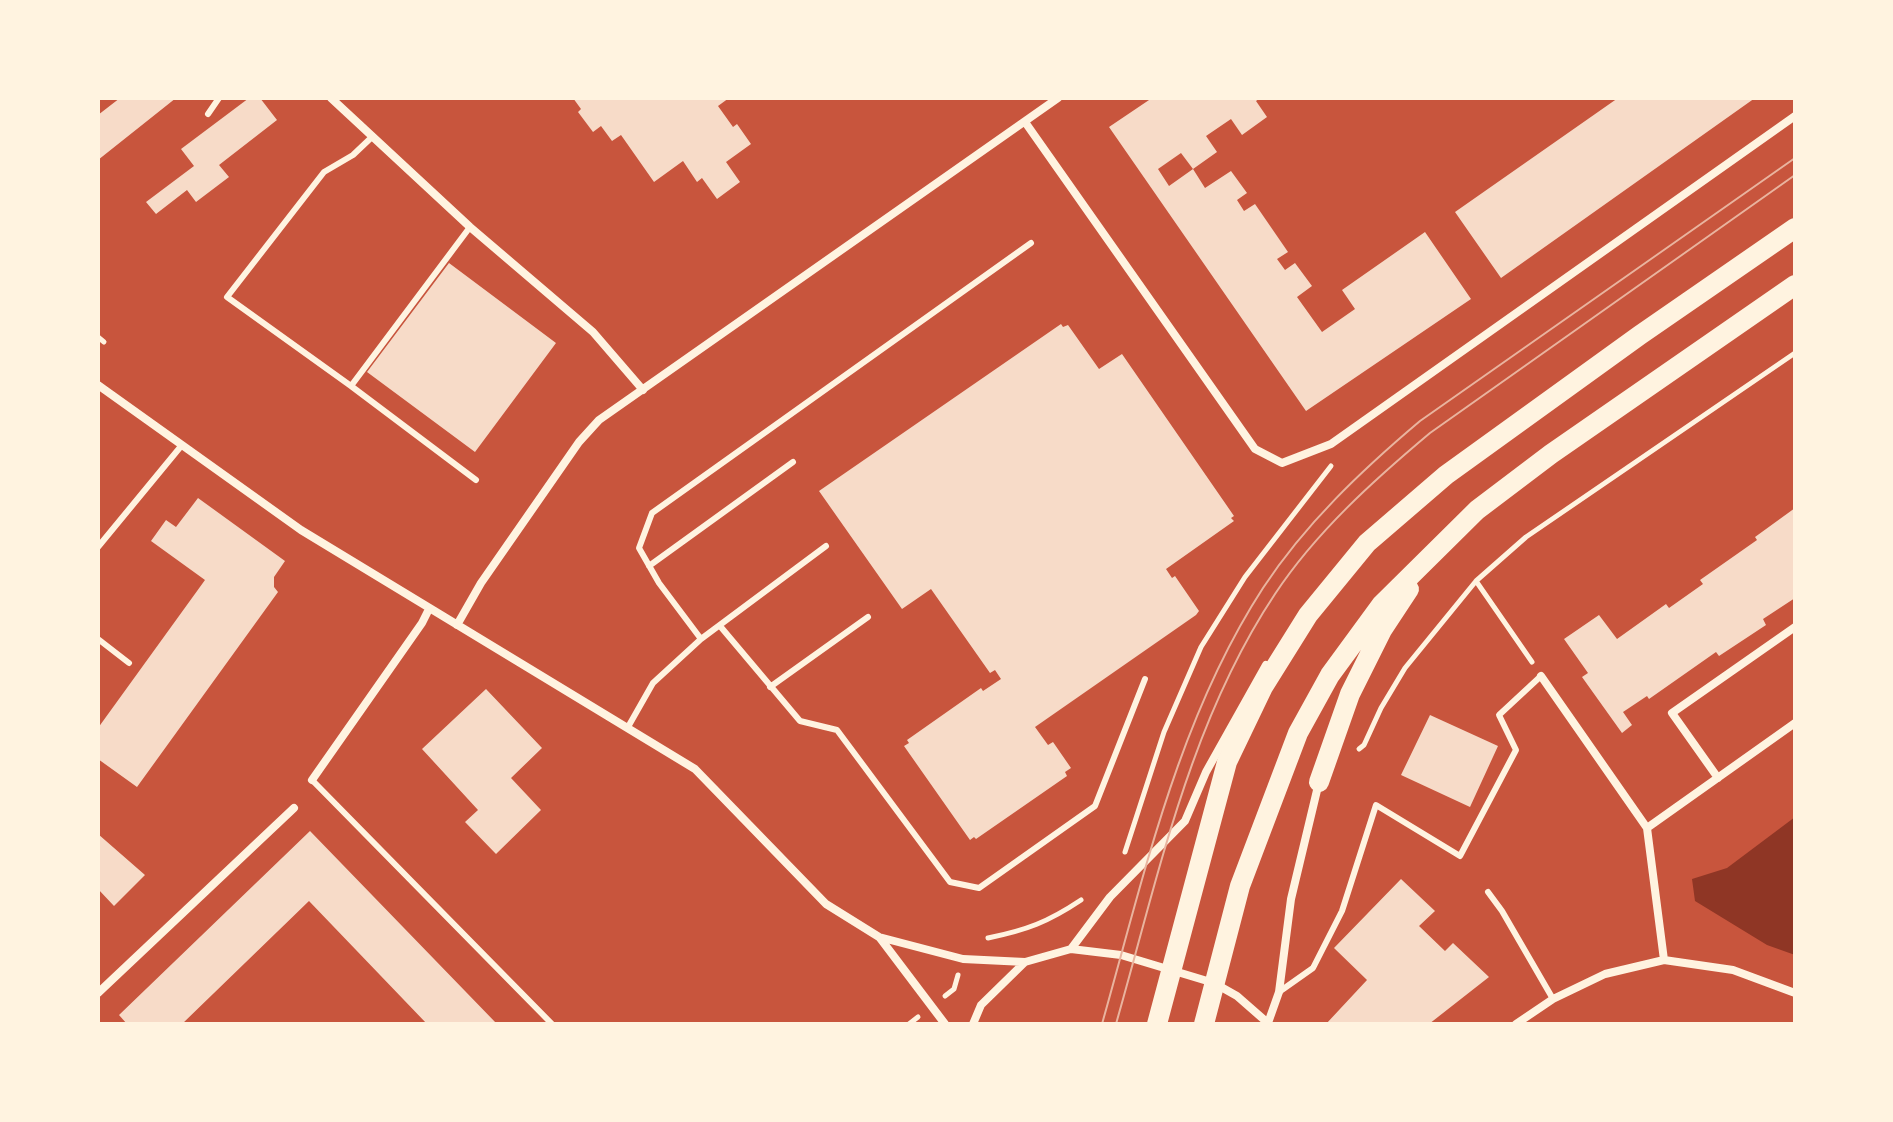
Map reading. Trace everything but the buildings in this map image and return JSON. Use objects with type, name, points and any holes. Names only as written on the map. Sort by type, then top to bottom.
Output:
[{"type":"main road","points":[[1157,1024],[1227,762],[1263,687],[1308,615],[1367,543],[1446,475],[1795,228]]},
{"type":"main road","points":[[1204,1024],[1240,886],[1298,733],[1330,675],[1382,604],[1477,510],[1551,454],[1795,285]]},
{"type":"main road","points":[[1319,782],[1350,694],[1382,630],[1438,546]]},
{"type":"street","points":[[331,98],[470,227],[593,332],[643,390]]},
{"type":"street","points":[[457,625],[481,583],[579,442],[599,420],[1058,98]]},
{"type":"street","points":[[1025,122],[1255,449],[1282,463],[1331,444],[1795,116]]},
{"type":"street","points":[[98,385],[301,530],[695,769],[826,904],[879,937],[963,959],[1025,962],[1071,949],[1121,955],[1214,983],[1237,996],[1268,1024],[1279,992],[1291,899],[1319,782]]},
{"type":"street","points":[[312,780],[429,609]]},
{"type":"street","points":[[1071,949],[1110,897],[1185,821],[1206,772],[1260,673],[1308,615]]},
{"type":"street","points":[[1718,778],[1672,713],[1795,627]]},
{"type":"street","points":[[1541,676],[1647,828],[1664,960]]},
{"type":"street","points":[[1647,828],[1795,723]]},
{"type":"street","points":[[98,993],[294,808]]},
{"type":"street","points":[[879,937],[945,1024]]},
{"type":"street","points":[[1521,1022],[1553,999],[1605,974],[1664,960],[1733,970],[1795,993]]},
{"type":"street","points":[[973,1024],[981,1005],[1025,962]]},
{"type":"lane","points":[[208,114],[219,98]]},
{"type":"lane","points":[[373,136],[353,155],[324,172],[227,297],[476,480]]},
{"type":"lane","points":[[351,386],[470,227]]},
{"type":"lane","points":[[701,639],[659,583],[639,548],[652,513],[1031,243]]},
{"type":"lane","points":[[98,547],[182,445]]},
{"type":"lane","points":[[649,566],[793,462]]},
{"type":"lane","points":[[628,727],[653,683],[701,639],[826,546]]},
{"type":"lane","points":[[770,687],[868,617]]},
{"type":"lane","points":[[720,626],[800,721],[837,730],[950,882],[979,888],[1095,806],[1145,679]]},
{"type":"lane","points":[[98,639],[129,663]]},
{"type":"lane","points":[[1279,992],[1313,968],[1342,911],[1376,805],[1460,856],[1516,750],[1499,715],[1541,676]]},
{"type":"lane","points":[[312,780],[552,1024]]},
{"type":"lane","points":[[1488,892],[1553,999]]},
{"type":"path","points":[[98,337],[104,342]]},
{"type":"path","points":[[1353,754],[1364,745],[1405,668],[1476,581],[1526,537],[1795,353]]},
{"type":"path","points":[[1122,858],[1164,732],[1201,647],[1245,577],[1340,455],[1331,444]]},
{"type":"path","points":[[1476,581],[1541,676]]},
{"type":"path","points":[[983,939],[1020,932],[1048,921],[1086,897]]},
{"type":"shaded area","points":[[1795,817],[1795,955],[1767,945],[1695,901],[1692,879],[1727,868]]},
{"type":"tram line","points":[[1102,1024],[1149,856],[1186,744],[1233,638],[1279,564],[1356,478],[1420,421],[1795,158]]},
{"type":"tram line","points":[[1116,1024],[1162,858],[1198,748],[1245,644],[1291,571],[1327,528],[1367,488],[1430,433],[1795,175]]}]
